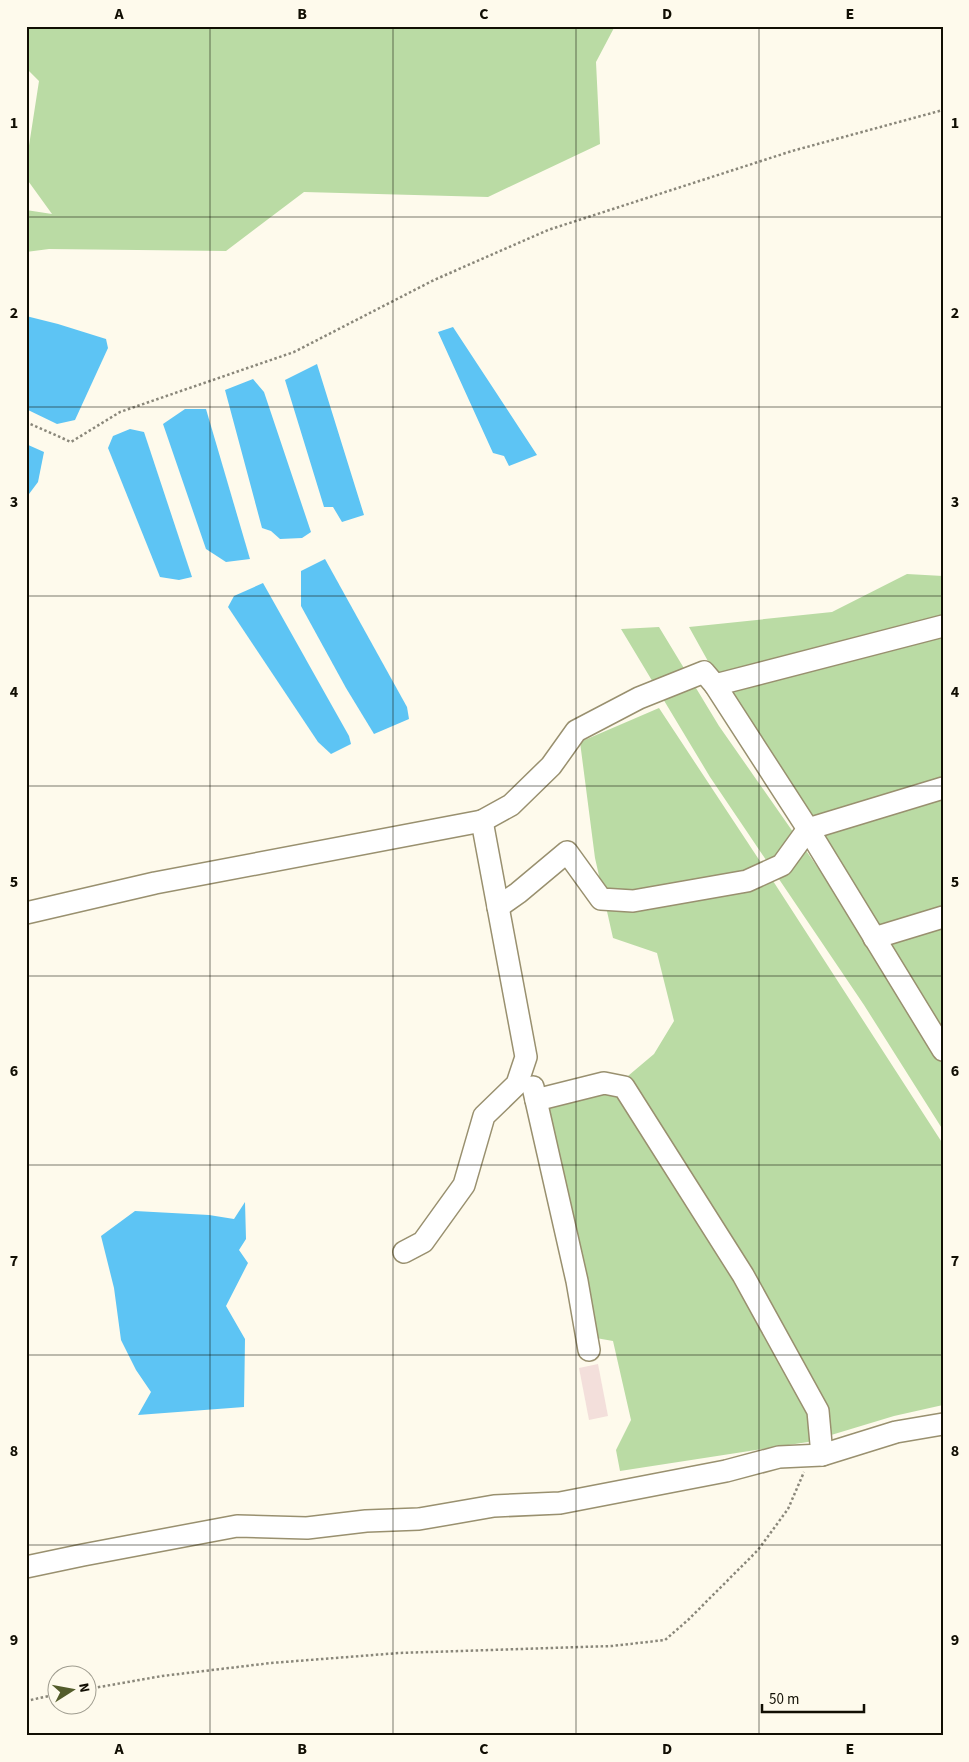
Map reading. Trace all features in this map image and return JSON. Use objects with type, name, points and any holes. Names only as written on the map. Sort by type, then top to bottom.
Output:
[{"type":"street","points":[[716,685],[943,626]]},
{"type":"street","points":[[26,913],[155,883],[482,822],[511,805],[551,766],[576,731],[639,698],[704,672],[716,685],[808,829],[943,1050]]},
{"type":"street","points":[[498,907],[518,893],[567,852],[601,899],[634,901],[747,880],[782,865],[808,829],[943,788]]},
{"type":"street","points":[[482,822],[526,1057],[577,1281],[588,1350]]},
{"type":"street","points":[[874,938],[943,917]]},
{"type":"street","points":[[404,1252],[423,1242],[464,1185],[484,1116],[517,1084],[526,1057]]},
{"type":"street","points":[[536,1100],[604,1083],[624,1087],[743,1275],[818,1411],[822,1455]]},
{"type":"street","points":[[26,1568],[237,1526],[306,1528],[366,1521],[419,1519],[494,1506],[560,1503],[726,1471],[779,1457],[822,1455],[896,1432],[943,1424]]},
{"type":"path","points":[[26,422],[72,442],[120,412],[294,352],[434,280],[548,230],[792,151],[943,110]]},
{"type":"path","points":[[98,1687],[162,1676],[271,1663],[399,1653],[612,1646],[665,1640],[695,1614],[758,1550],[788,1509],[804,1470],[822,1455]]},
{"type":"path","points":[[26,1701],[48,1696]]},
{"type":"green space","points":[[26,26],[615,26],[596,62],[600,144],[488,197],[304,192],[226,251],[49,249],[26,252],[26,210],[52,214],[26,178],[26,165],[39,81],[26,68]]},
{"type":"green space","points":[[907,574],[943,576],[943,1044],[724,690],[689,627],[832,612]]},
{"type":"green space","points":[[659,627],[719,726],[837,895],[943,1063],[943,1130],[864,1005],[710,777],[621,629]]},
{"type":"green space","points":[[659,708],[943,1144],[943,1405],[894,1416],[808,1442],[620,1471],[616,1450],[631,1420],[613,1341],[596,1338],[544,1105],[609,1092],[654,1054],[674,1021],[657,953],[613,938],[595,858],[580,742]]},
{"type":"water","points":[[26,316],[106,339],[108,348],[75,420],[57,424],[26,409]]},
{"type":"water","points":[[453,327],[537,455],[509,466],[504,456],[493,453],[438,332]]},
{"type":"water","points":[[317,364],[364,515],[342,522],[333,507],[324,507],[285,380]]},
{"type":"water","points":[[253,379],[264,392],[311,532],[302,538],[280,539],[271,531],[262,528],[225,390]]},
{"type":"water","points":[[185,409],[206,409],[250,559],[226,562],[206,549],[163,424]]},
{"type":"water","points":[[130,429],[144,432],[192,577],[179,580],[160,577],[108,448],[113,436]]},
{"type":"water","points":[[26,444],[44,452],[38,482],[26,498]]},
{"type":"water","points":[[325,559],[407,707],[409,719],[374,734],[346,688],[301,606],[301,571]]},
{"type":"water","points":[[263,583],[349,736],[351,744],[331,754],[318,742],[228,607],[234,596]]},
{"type":"water","points":[[245,1202],[246,1239],[239,1250],[248,1263],[226,1306],[245,1339],[244,1407],[138,1415],[151,1392],[136,1370],[121,1340],[114,1288],[101,1236],[135,1211],[209,1215],[234,1219]]},
{"type":"building","points":[[598,1364],[608,1416],[589,1420],[579,1368]]}]
